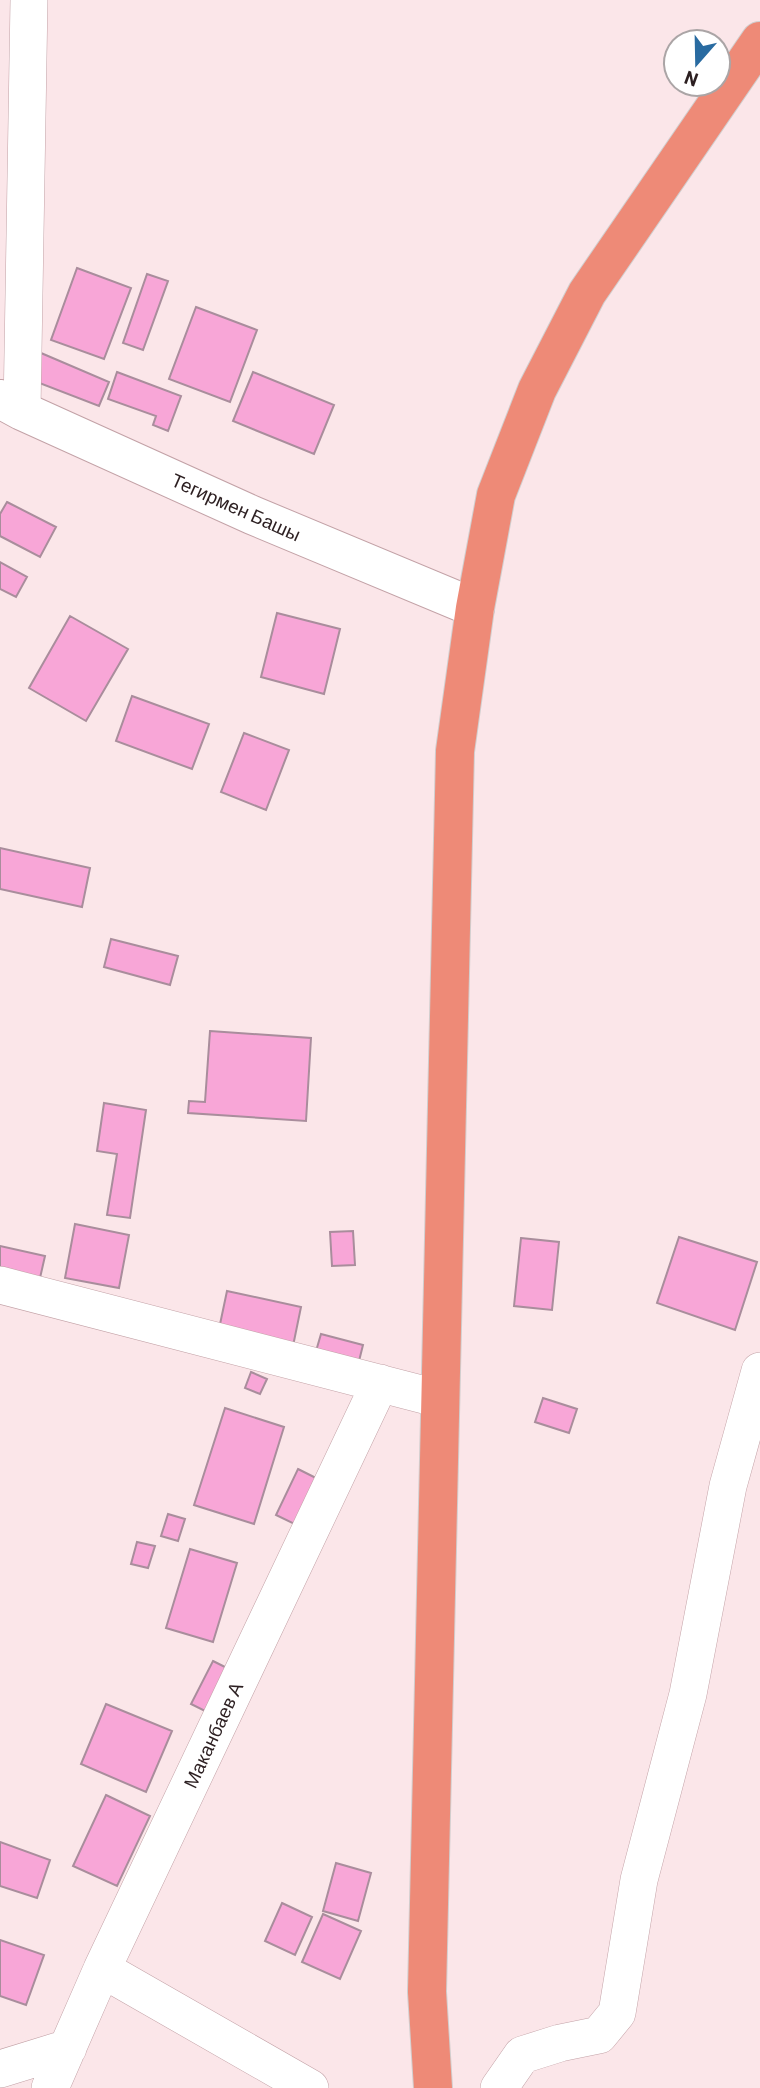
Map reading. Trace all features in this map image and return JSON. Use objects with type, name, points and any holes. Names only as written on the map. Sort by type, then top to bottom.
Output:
[{"type":"highway","points":[[433,2088],[427,1992],[455,751],[475,608],[496,495],[537,390],[587,293],[760,41]]},
{"type":"street","points":[[11,405],[29,0]]},
{"type":"street","name":"Тегирмен Башы","points":[[11,405],[252,515],[475,608]]},
{"type":"street","points":[[0,1285],[440,1399]]},
{"type":"street","points":[[499,2088],[522,2055],[599,2035],[617,2012],[639,1880],[688,1694],[728,1486],[760,1371]]},
{"type":"street","name":"Маканбаев А","points":[[50,2088],[102,1969],[380,1383]]},
{"type":"street","points":[[102,1969],[310,2088]]},
{"type":"street","points":[[0,2069],[68,2048]]},
{"type":"building","points":[[77,268],[131,288],[104,359],[51,340]]},
{"type":"building","points":[[147,274],[168,281],[143,350],[123,343]]},
{"type":"building","points":[[196,307],[257,330],[230,402],[169,379]]},
{"type":"building","points":[[41,353],[109,382],[99,406],[29,379]]},
{"type":"building","points":[[117,372],[181,396],[168,431],[153,425],[156,416],[108,399]]},
{"type":"building","points":[[253,372],[334,405],[314,454],[233,421]]},
{"type":"building","points":[[7,502],[56,527],[40,557],[0,536],[0,514]]},
{"type":"building","points":[[0,562],[27,577],[16,597],[0,589]]},
{"type":"building","points":[[277,613],[340,629],[324,694],[261,677]]},
{"type":"building","points":[[70,616],[128,649],[86,721],[29,688]]},
{"type":"building","points":[[132,696],[209,724],[192,769],[116,741]]},
{"type":"building","points":[[244,733],[289,750],[266,810],[221,792]]},
{"type":"building","points":[[0,848],[90,868],[82,907],[0,889]]},
{"type":"building","points":[[111,939],[178,956],[170,985],[104,967]]},
{"type":"building","points":[[210,1031],[311,1038],[306,1121],[188,1113],[189,1101],[205,1102]]},
{"type":"building","points":[[104,1103],[146,1110],[130,1218],[107,1215],[117,1154],[97,1151]]},
{"type":"building","points":[[75,1224],[129,1235],[119,1288],[65,1278]]},
{"type":"building","points":[[353,1231],[355,1265],[332,1266],[330,1232]]},
{"type":"building","points":[[679,1237],[757,1262],[735,1330],[657,1303]]},
{"type":"building","points":[[521,1238],[559,1242],[552,1310],[514,1306]]},
{"type":"building","points":[[0,1246],[45,1256],[40,1278],[0,1269]]},
{"type":"building","points":[[227,1291],[301,1307],[293,1346],[219,1329]]},
{"type":"building","points":[[321,1334],[363,1345],[357,1369],[314,1358]]},
{"type":"building","points":[[251,1372],[267,1379],[260,1394],[245,1388]]},
{"type":"building","points":[[543,1398],[577,1409],[569,1433],[535,1422]]},
{"type":"building","points":[[225,1408],[284,1427],[254,1524],[194,1505]]},
{"type":"building","points":[[298,1469],[326,1483],[305,1529],[276,1515]]},
{"type":"building","points":[[168,1514],[185,1519],[178,1541],[161,1536]]},
{"type":"building","points":[[137,1542],[155,1546],[148,1568],[131,1564]]},
{"type":"building","points":[[190,1549],[237,1563],[213,1642],[166,1628]]},
{"type":"building","points":[[213,1661],[235,1672],[213,1715],[191,1704]]},
{"type":"building","points":[[106,1704],[172,1731],[146,1792],[81,1764]]},
{"type":"building","points":[[106,1795],[150,1816],[117,1886],[73,1866]]},
{"type":"building","points":[[0,1842],[50,1860],[37,1898],[0,1886]]},
{"type":"building","points":[[336,1863],[371,1873],[358,1921],[323,1911]]},
{"type":"building","points":[[282,1903],[312,1917],[295,1955],[265,1941]]},
{"type":"building","points":[[323,1914],[361,1931],[340,1979],[302,1962]]},
{"type":"building","points":[[0,1940],[44,1955],[26,2005],[0,1996]]}]
